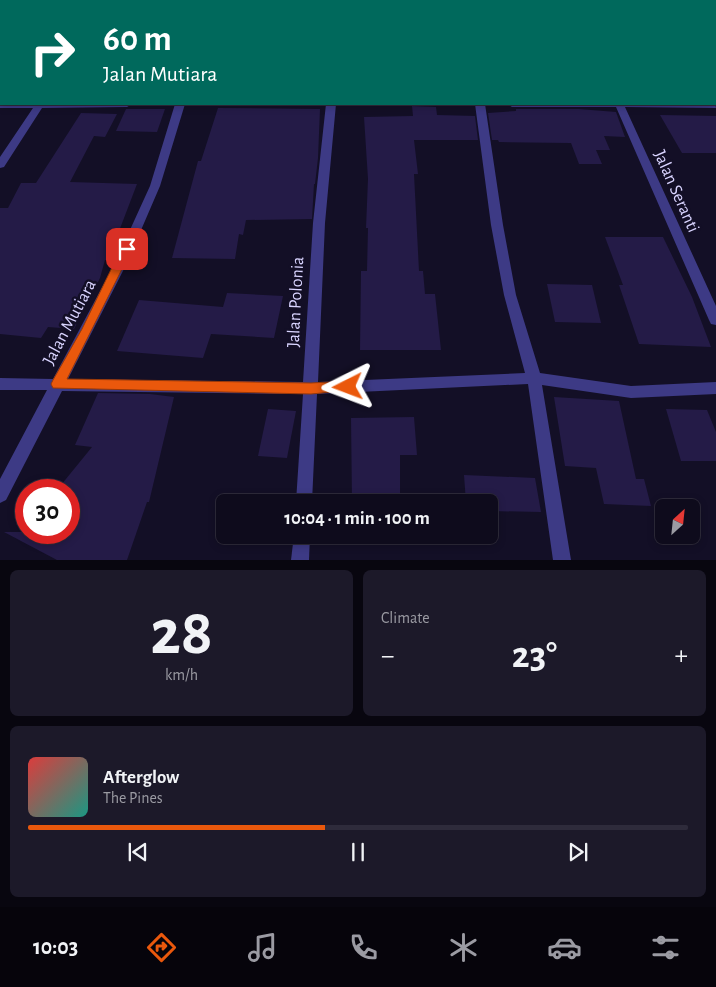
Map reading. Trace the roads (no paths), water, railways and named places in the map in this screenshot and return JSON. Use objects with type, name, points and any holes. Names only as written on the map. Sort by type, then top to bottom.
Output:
[{"type":"street","points":[[0,165],[38,105]]},
{"type":"street","name":"Jalan Mutiara","points":[[0,495],[120,265],[155,186],[180,105]]},
{"type":"street","name":"Jalan Polonia","points":[[304,494],[319,223],[331,105]]},
{"type":"street","points":[[480,105],[497,224],[510,295],[534,378],[562,560]]},
{"type":"street","name":"Jalan Seranti","points":[[619,105],[716,320]]},
{"type":"street","points":[[0,384],[311,388],[534,378],[631,392],[716,388]]},
{"type":"street","points":[[300,560],[301,544]]}]
